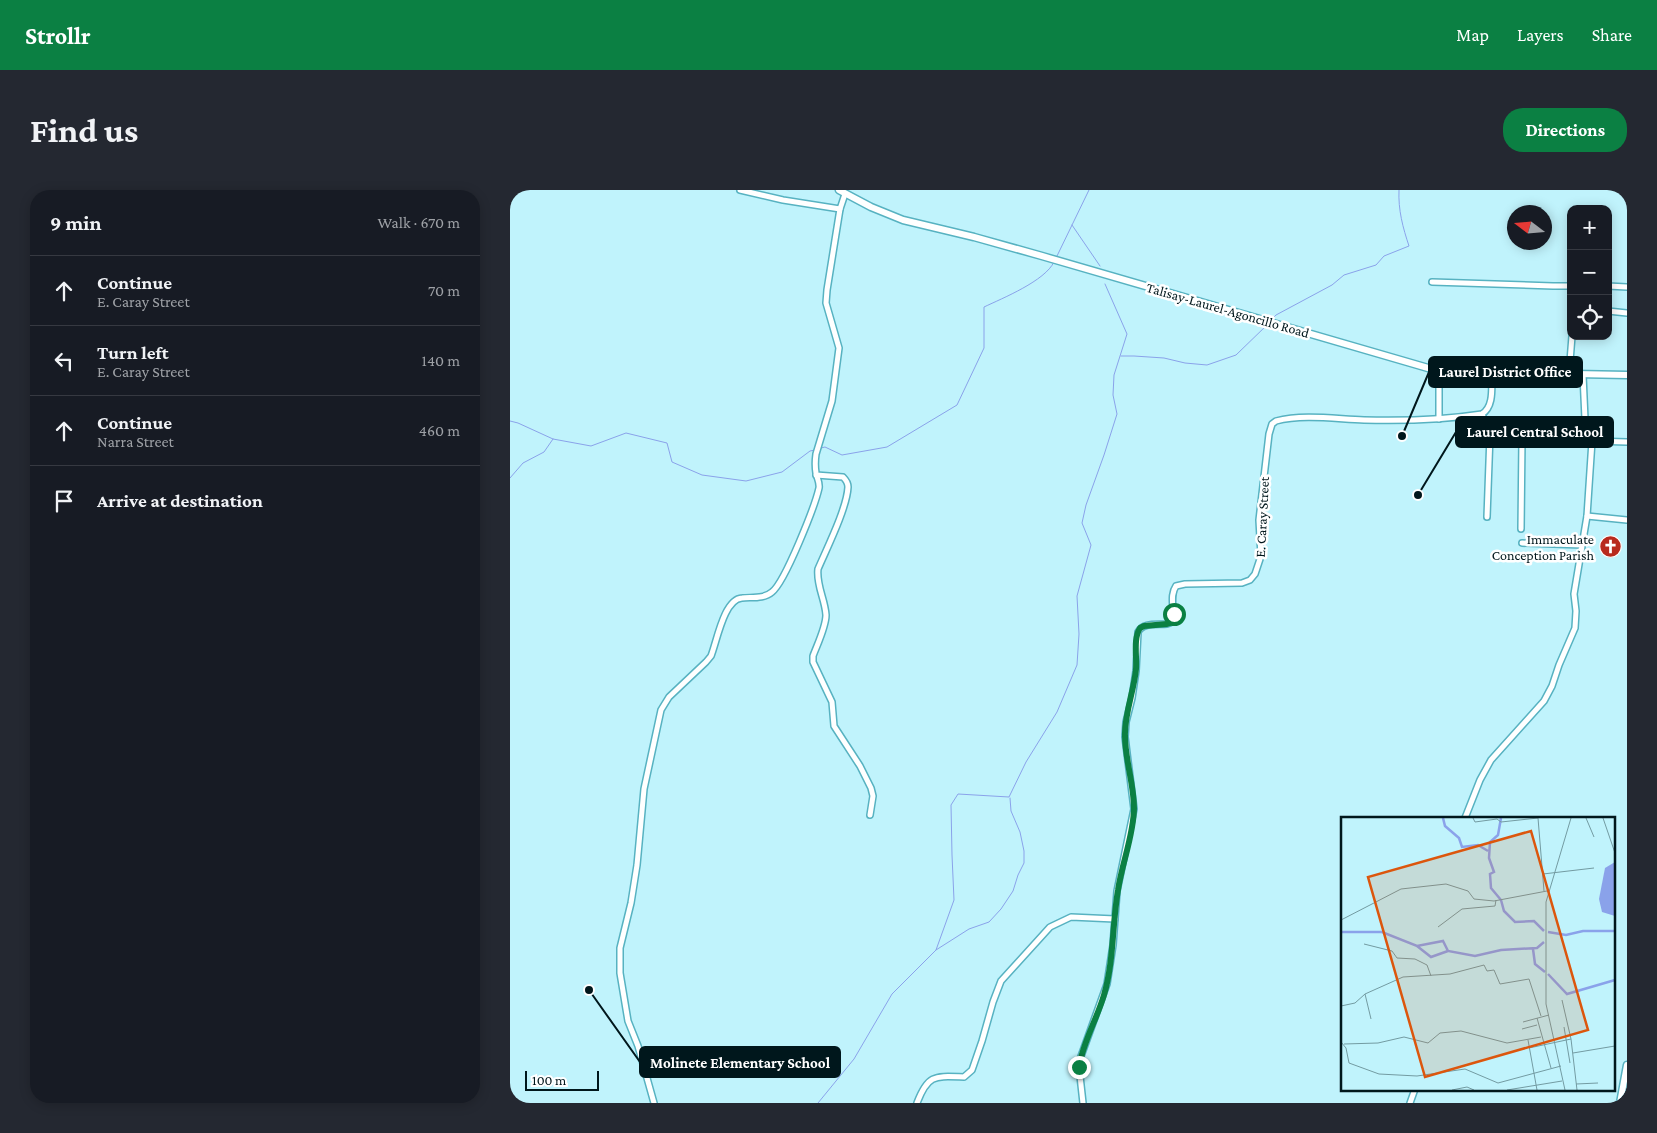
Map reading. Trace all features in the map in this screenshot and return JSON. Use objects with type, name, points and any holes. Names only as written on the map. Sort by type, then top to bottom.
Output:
[{"type":"main road","name":"Talisay-Laurel-Agoncillo Road","points":[[842,192],[871,207],[903,220],[1042,256],[1428,368],[1492,372],[1627,375]]},
{"type":"main road","points":[[1620,1103],[1627,1065]]},
{"type":"street","points":[[740,190],[783,200],[840,209]]},
{"type":"street","points":[[654,1103],[638,1046],[628,1021],[620,973],[620,948],[631,903],[637,865],[644,789],[661,710],[669,697],[711,656],[725,613],[732,603],[738,598],[765,596],[777,587],[788,567],[813,508],[820,485],[814,461],[832,400],[839,348],[826,303],[842,192]]},
{"type":"street","points":[[1432,282],[1567,286]]},
{"type":"street","points":[[1612,286],[1627,287]]},
{"type":"street","points":[[1612,311],[1627,312]]},
{"type":"street","points":[[1569,374],[1572,340]]},
{"type":"street","points":[[1439,370],[1439,419],[1482,414],[1487,410],[1491,401],[1492,372]]},
{"type":"street","points":[[1465,817],[1490,760],[1544,701],[1552,686],[1575,628],[1574,594],[1587,516],[1589,441],[1583,375]]},
{"type":"street","points":[[1482,414],[1490,438],[1487,517]]},
{"type":"street","name":"E. Caray Street","points":[[1115,919],[1118,891],[1134,809],[1124,737],[1136,671],[1136,636],[1140,628],[1144,626],[1170,623],[1174,614],[1172,595],[1176,586],[1185,584],[1242,583],[1250,580],[1255,574],[1261,556],[1259,520],[1269,434],[1272,424],[1281,420],[1303,418],[1365,420],[1439,419]]},
{"type":"street","points":[[1490,438],[1627,442]]},
{"type":"street","points":[[1522,439],[1522,529]]},
{"type":"street","points":[[816,475],[843,478],[848,485],[846,502],[818,569],[817,578],[826,615],[813,656],[813,662],[832,702],[834,726],[860,766],[871,788],[873,796],[870,815]]},
{"type":"street","points":[[1587,516],[1627,520]]},
{"type":"street","points":[[1522,543],[1582,545]]},
{"type":"street","points":[[916,1103],[924,1086],[937,1076],[964,1077],[972,1070],[1000,981],[1050,927],[1071,917],[1115,919],[1107,984],[1080,1059],[1079,1067],[1083,1103]]},
{"type":"street","points":[[1410,1103],[1415,1090]]},
{"type":"waterway","points":[[1057,256],[1089,190]]},
{"type":"waterway","points":[[1271,320],[1276,315],[1332,285],[1344,275],[1376,265],[1384,256],[1409,246],[1401,219],[1399,190]]},
{"type":"waterway","points":[[1072,225],[1100,266]]},
{"type":"waterway","points":[[821,448],[825,447],[842,455],[887,447],[957,405],[984,348],[984,307],[1033,282],[1042,276],[1054,262]]},
{"type":"waterway","points":[[818,1103],[854,1059],[892,994],[936,950],[954,900],[951,805],[958,794],[1009,797],[1026,762],[1057,712],[1077,665],[1079,634],[1077,596],[1091,545],[1082,523],[1086,505],[1117,414],[1113,395],[1114,375],[1127,334],[1105,284]]},
{"type":"waterway","points":[[1121,356],[1164,358],[1185,363],[1207,365],[1236,355],[1267,325]]},
{"type":"waterway","points":[[510,421],[553,439],[591,446],[626,433],[667,443],[672,462],[702,475],[746,481],[782,472],[810,451],[815,450]]},
{"type":"waterway","points":[[510,478],[523,463],[544,452],[553,439]]},
{"type":"waterway","points":[[936,950],[969,929],[989,922],[1001,909],[1013,891],[1024,863],[1024,851],[1020,832],[1011,811],[1010,798]]},
{"type":"place","name":"Laurel District Office","points":[[1402,436]]},
{"type":"place","name":"Laurel Central School","points":[[1418,495]]},
{"type":"place","name":"Immaculate Conception Parish","points":[[1610,547]]},
{"type":"place","name":"Molinete Elementary School","points":[[589,990]]},
{"type":"route","points":[[1079,1067],[1080,1059],[1107,984],[1118,891],[1133,820],[1133,796],[1124,737],[1136,671],[1136,636],[1140,628],[1144,626],[1170,623],[1174,614]]}]
